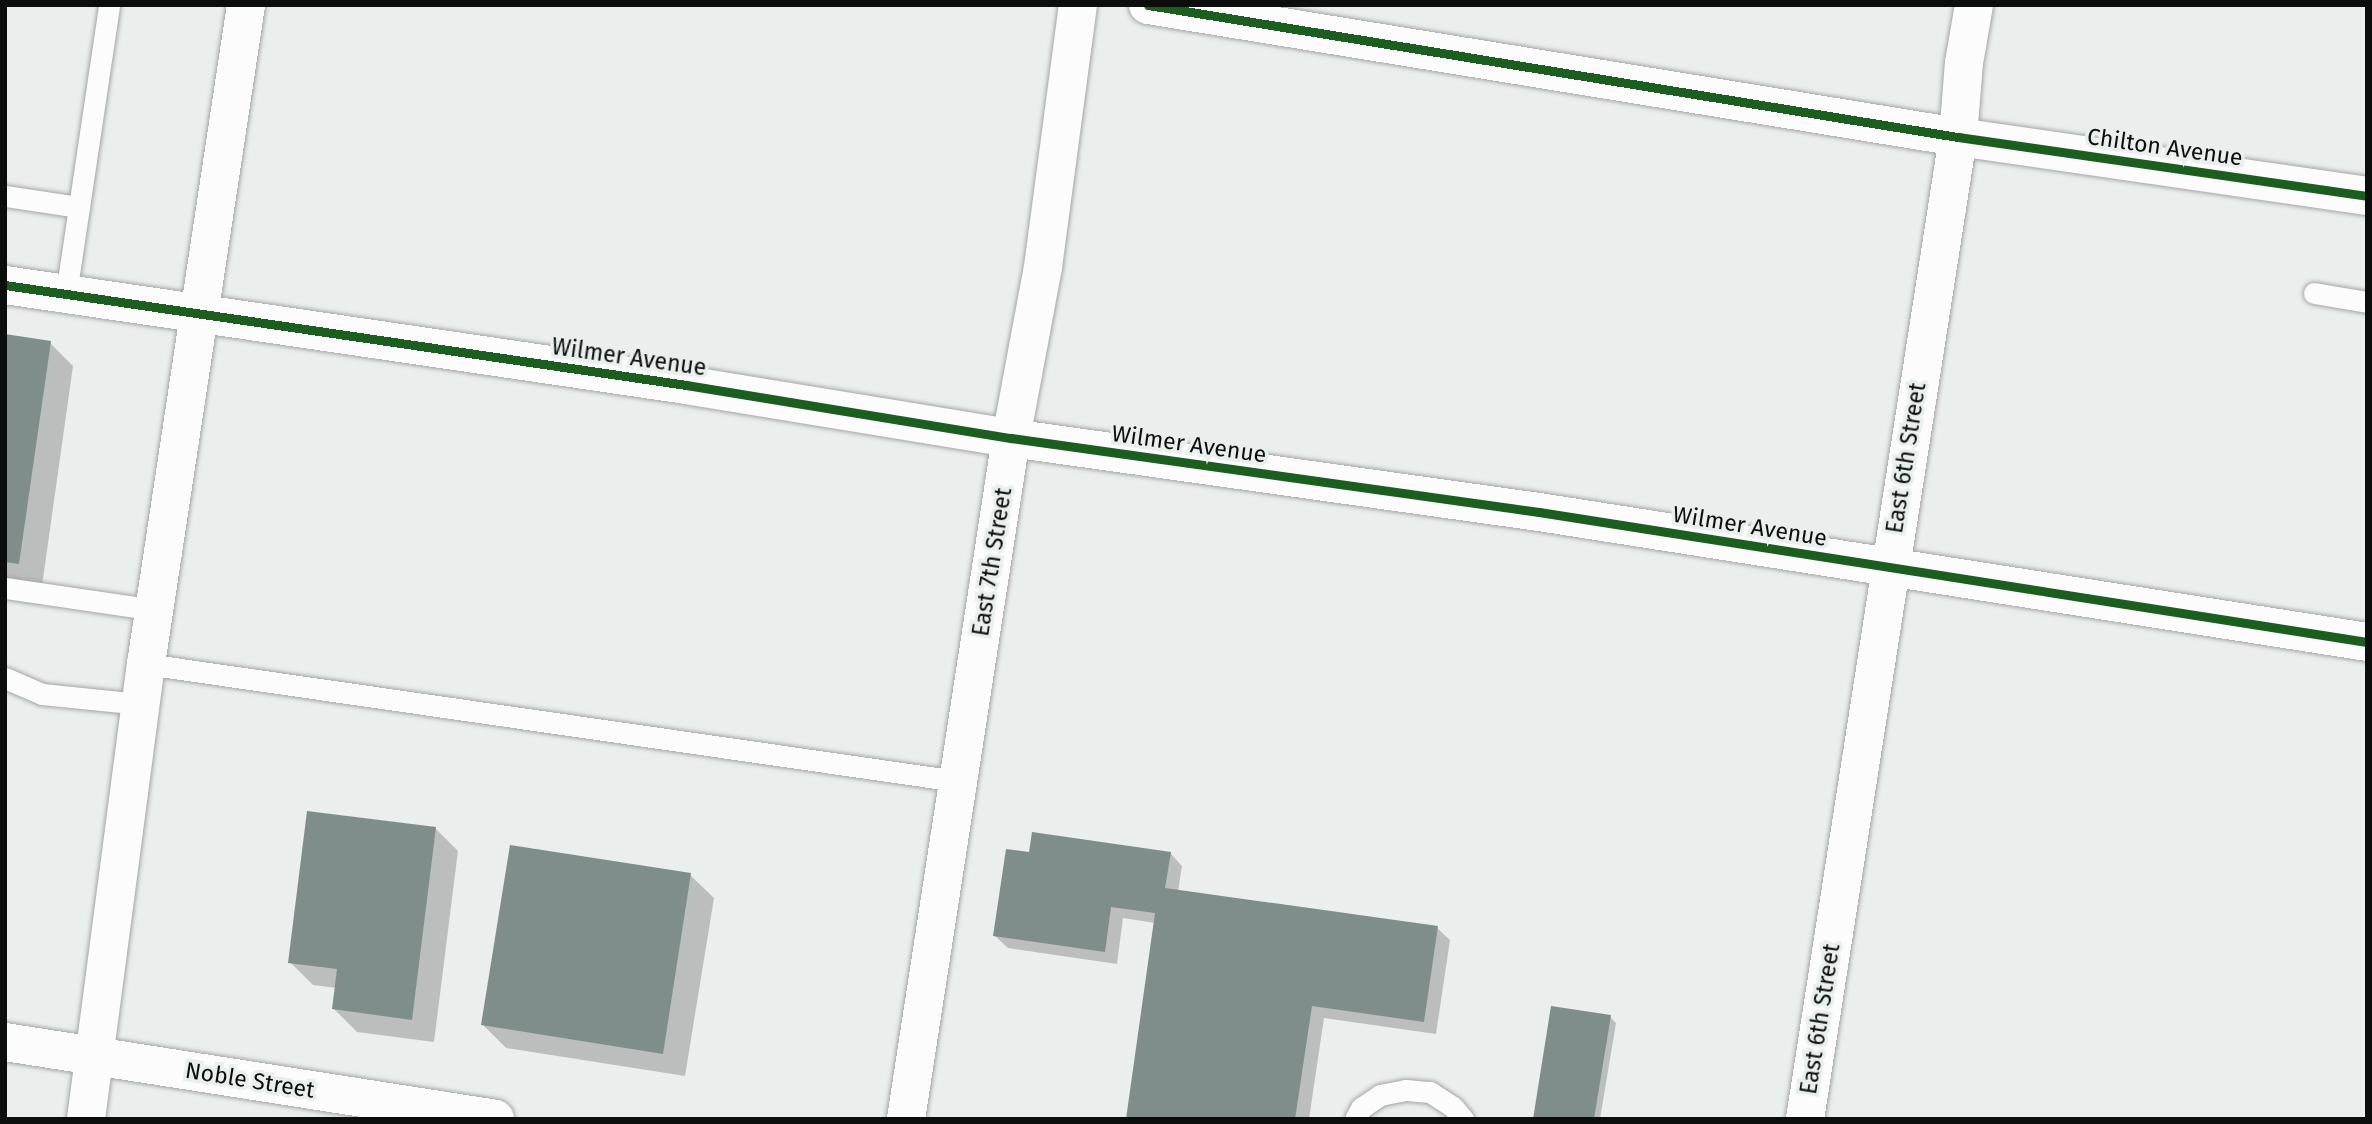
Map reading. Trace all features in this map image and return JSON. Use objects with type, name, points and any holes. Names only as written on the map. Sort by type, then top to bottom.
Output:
[{"type":"street","points":[[86,1119],[146,664],[246,5]]},
{"type":"street","name":"East 7th Street","points":[[906,1119],[1011,438],[1043,267],[1078,5]]},
{"type":"street","name":"Chilton Avenue","points":[[1148,5],[1958,137],[2367,196]]},
{"type":"street","name":"East 6th Street","points":[[1805,1119],[1958,137],[1964,63],[1974,5]]},
{"type":"street","name":"Wilmer Avenue","points":[[5,285],[672,383],[1011,438],[1539,512],[2367,642]]},
{"type":"street","name":"Noble Street","points":[[5,1042],[495,1119]]},
{"type":"lane","points":[[66,294],[109,5]]},
{"type":"lane","points":[[5,196],[79,207]]},
{"type":"lane","points":[[2314,293],[2367,302]]},
{"type":"lane","points":[[5,588],[156,610]]},
{"type":"lane","points":[[146,664],[957,781]]},
{"type":"lane","points":[[5,678],[42,694],[141,704]]},
{"type":"lane","points":[[1355,1119],[1361,1108],[1380,1096],[1406,1090],[1430,1092],[1453,1107],[1463,1119]]},
{"type":"building","points":[[5,334],[51,341],[19,564],[5,562]]},
{"type":"building","points":[[307,811],[436,827],[412,1020],[332,1009],[337,969],[288,963]]},
{"type":"building","points":[[1032,832],[1171,852],[1165,888],[1438,926],[1424,1022],[1312,1006],[1295,1119],[1126,1119],[1155,913],[1111,907],[1105,952],[993,936],[1006,849],[1029,852]]},
{"type":"building","points":[[510,845],[691,873],[663,1054],[481,1025]]},
{"type":"building","points":[[1551,1006],[1611,1015],[1594,1119],[1533,1119]]},
{"type":"cycle path","points":[[1148,5],[1958,137],[2367,196]]},
{"type":"cycle path","points":[[5,285],[686,385],[1011,438],[1539,512],[2367,642]]}]
